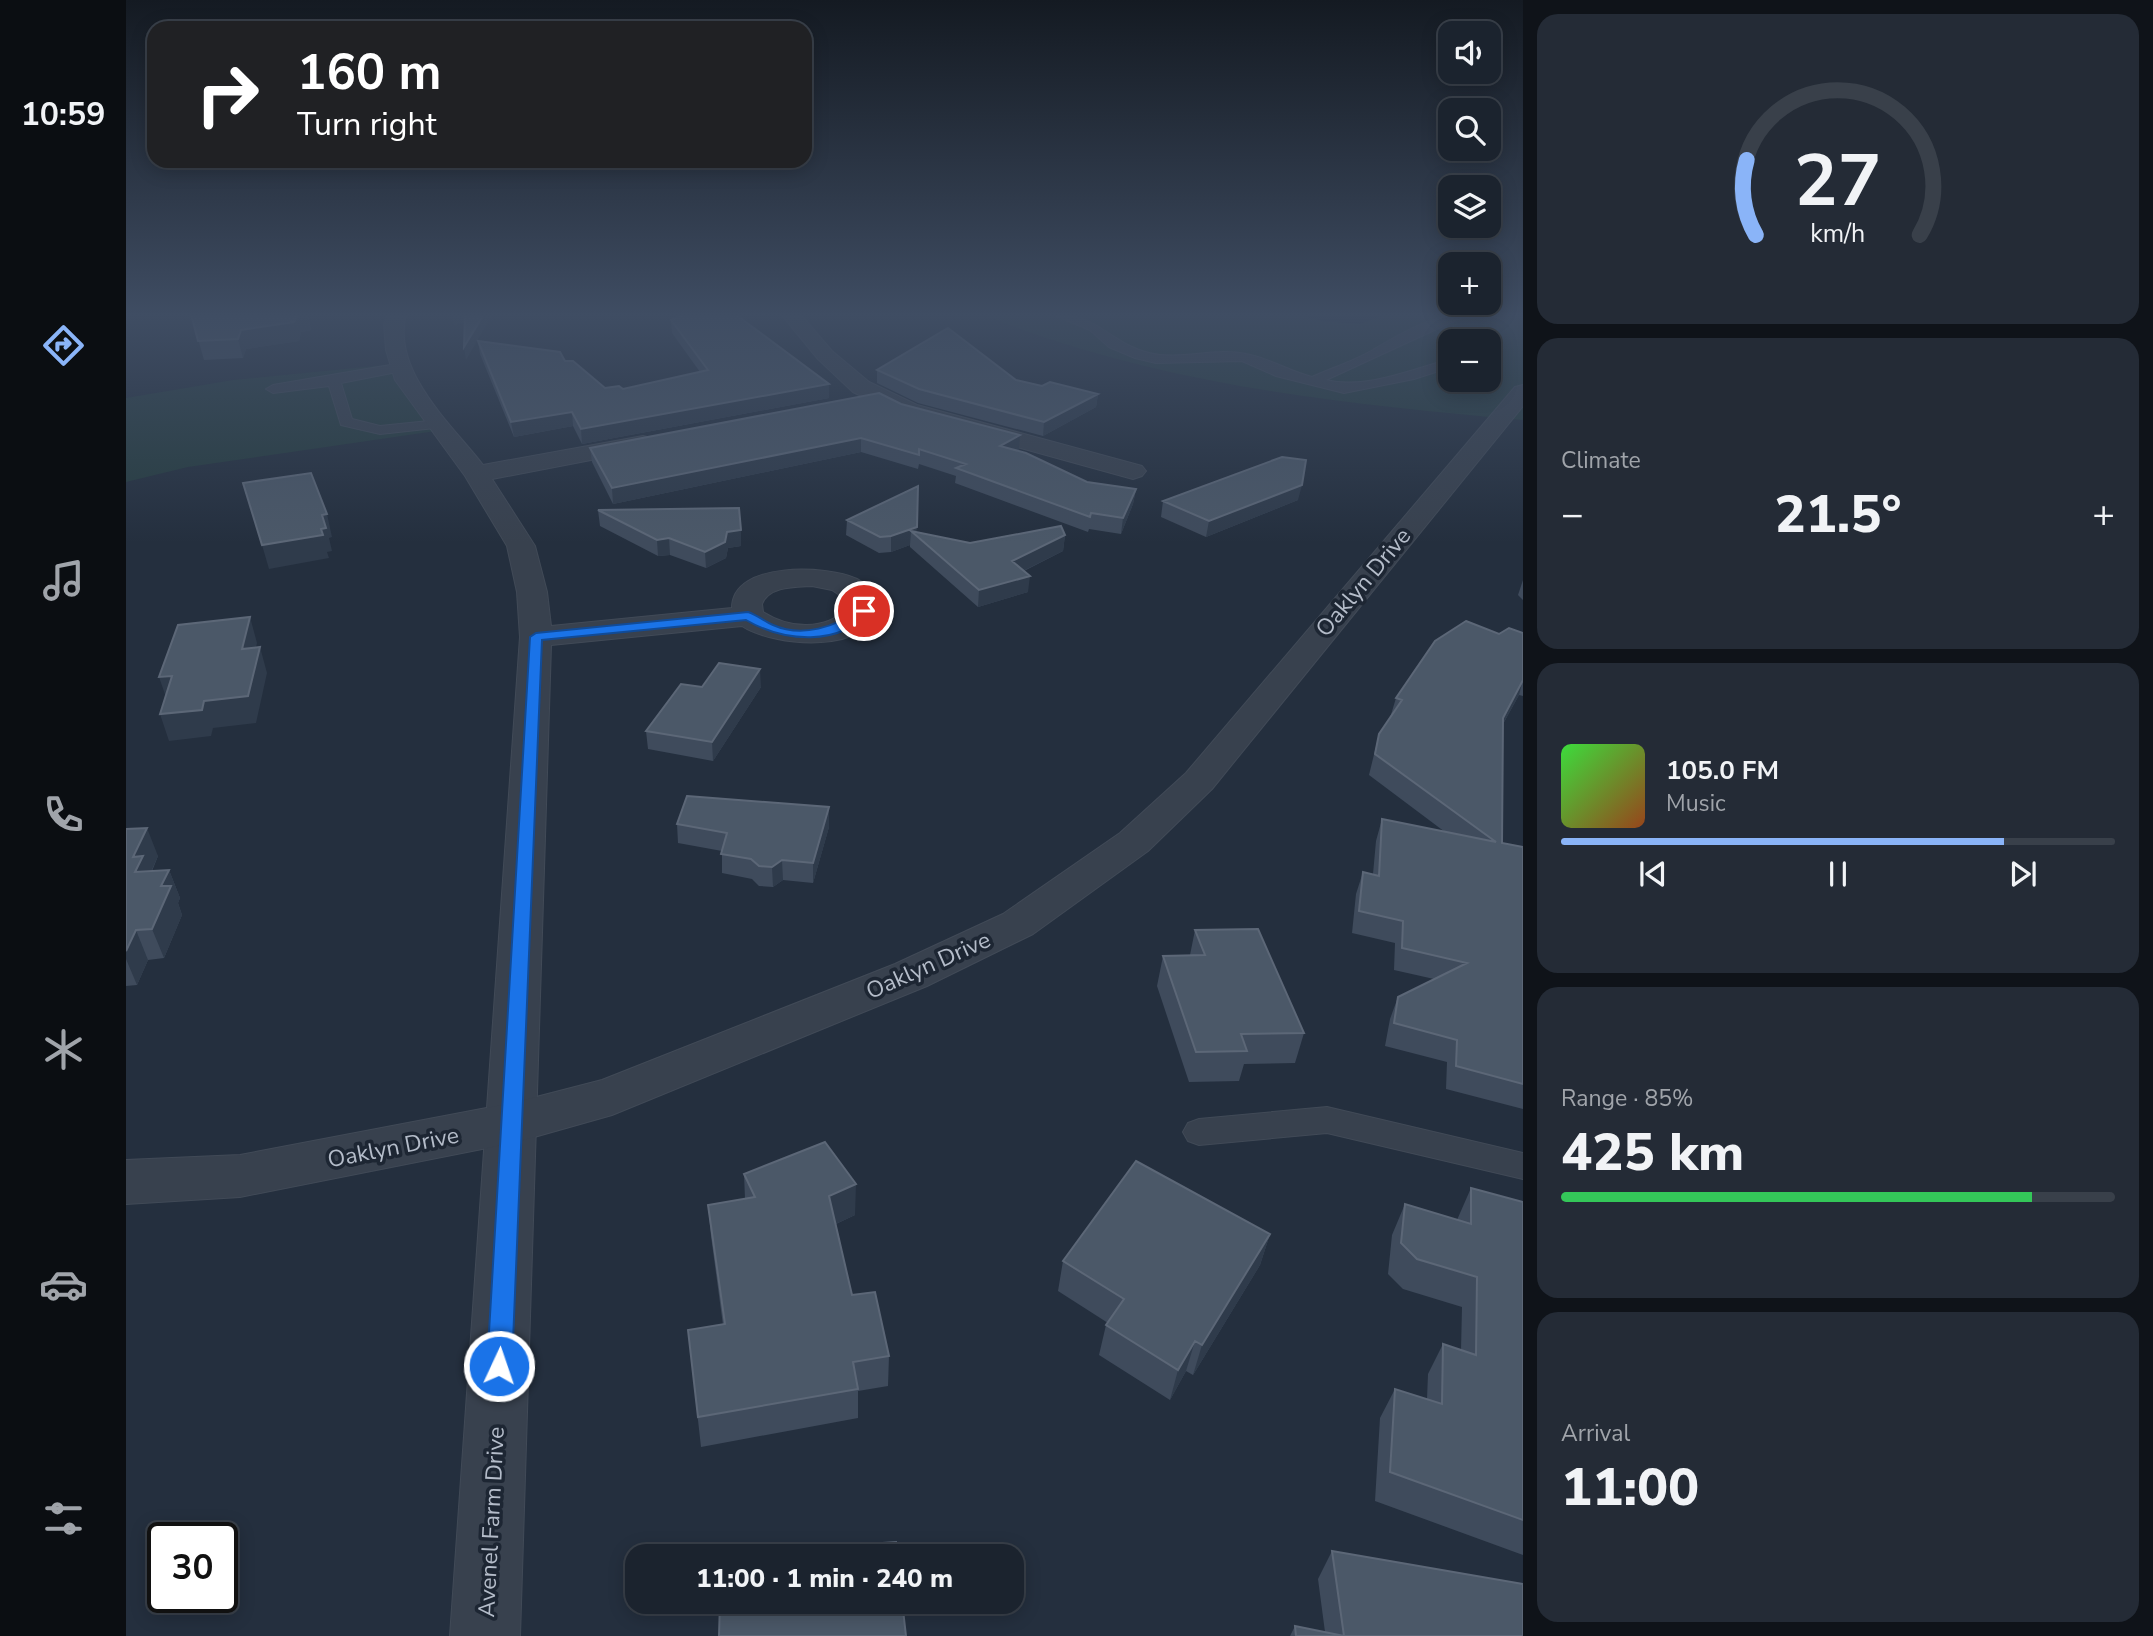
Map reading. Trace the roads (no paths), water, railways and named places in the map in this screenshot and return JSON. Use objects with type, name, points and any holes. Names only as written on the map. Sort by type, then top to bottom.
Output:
[{"type":"street","name":"Avenel Farm Drive","points":[[414,390],[477,474],[521,546],[532,592],[536,637],[485,1636]]},
{"type":"street","points":[[867,390],[909,410],[967,429],[1133,471]]},
{"type":"street","name":"Oaklyn Drive","points":[[126,1182],[240,1176],[513,1123],[612,1096],[911,975],[1018,924],[1134,842],[1199,781],[1523,392]]},
{"type":"street","points":[[844,407],[882,397]]},
{"type":"street","points":[[477,474],[667,439]]},
{"type":"street","points":[[536,637],[748,616]]},
{"type":"lane","points":[[338,390],[340,411],[346,422],[380,430],[439,424]]},
{"type":"lane","points":[[1199,1132],[1328,1120],[1523,1166]]}]
